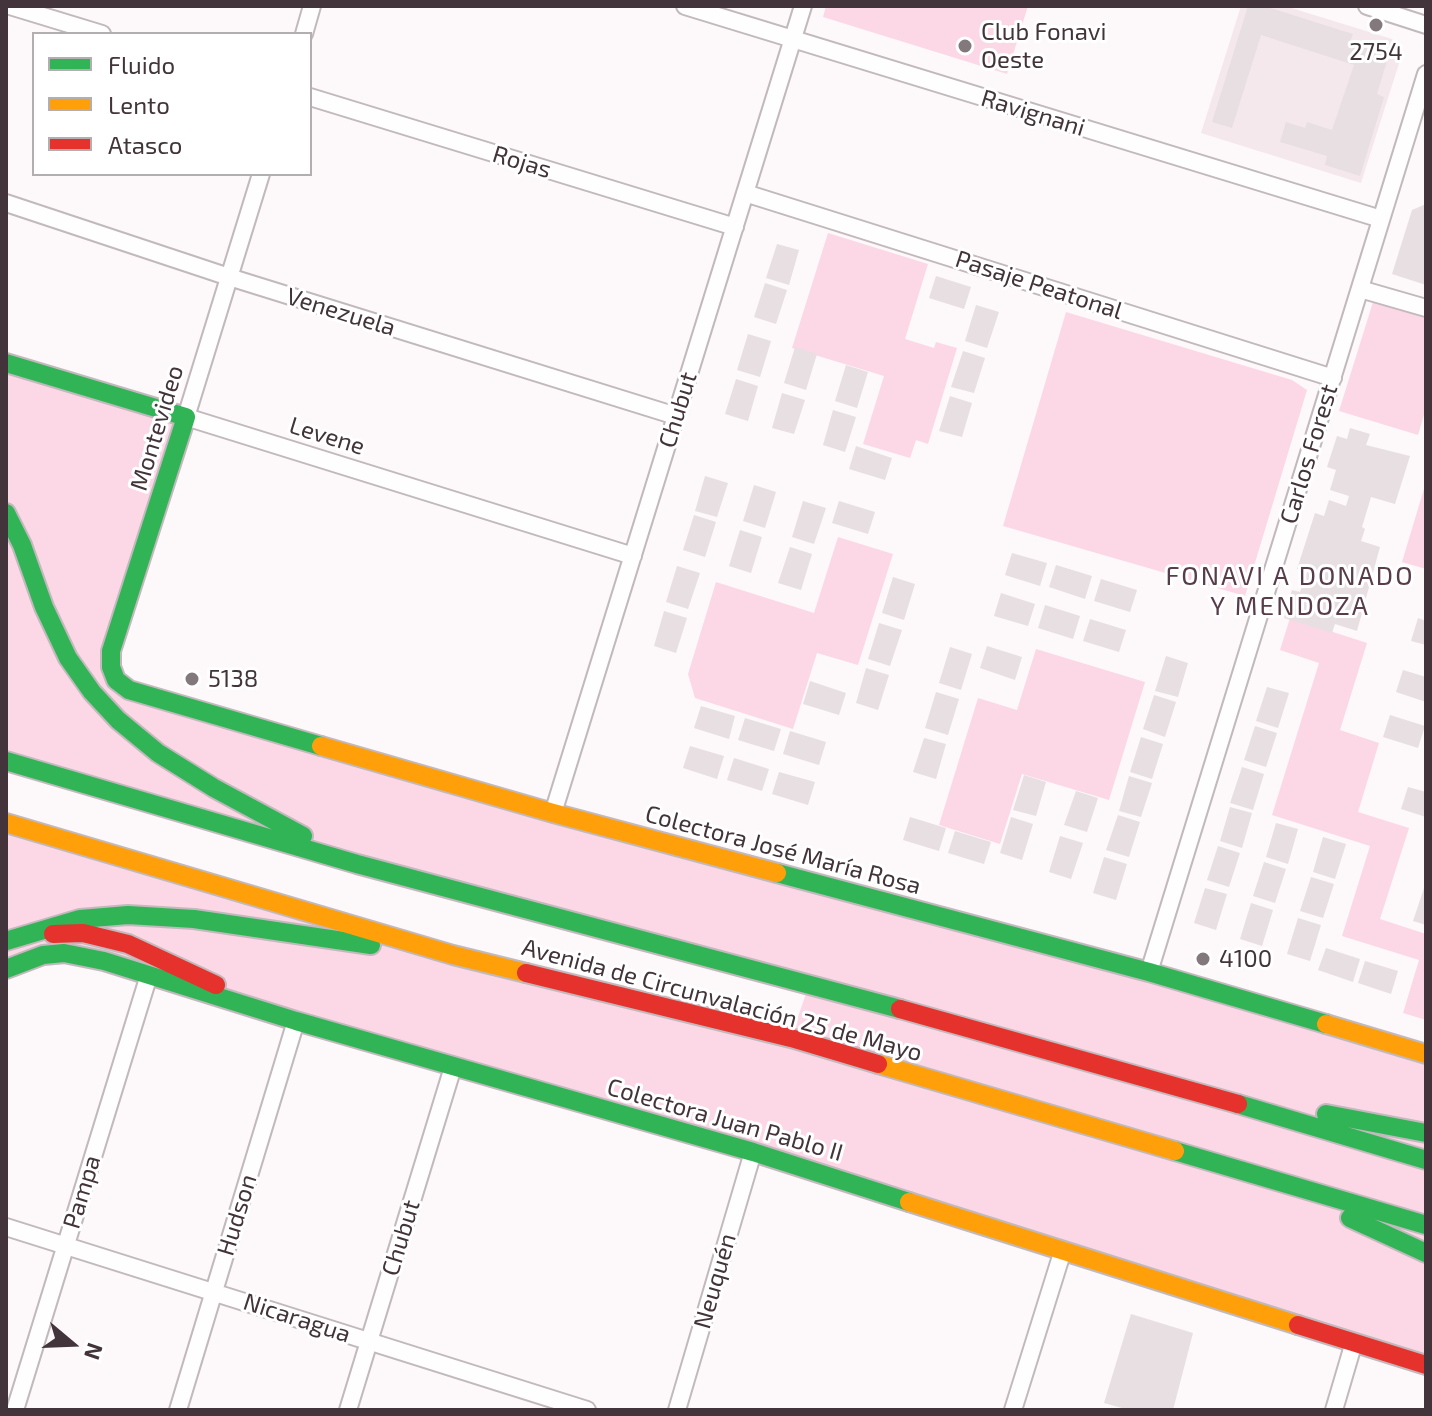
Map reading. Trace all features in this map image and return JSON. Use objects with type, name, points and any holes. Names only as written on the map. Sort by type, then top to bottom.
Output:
[{"type":"main road","name":"Levene","points":[[6,363],[186,417]]},
{"type":"main road","name":"Montevideo","points":[[129,690],[116,680],[111,667],[111,651],[186,417]]},
{"type":"main road","points":[[6,513],[68,658],[92,692],[118,720],[158,753],[214,788],[357,864]]},
{"type":"main road","name":"Colectora José María Rosa","points":[[129,690],[553,813],[1149,972],[1426,1054]]},
{"type":"main road","name":"Avenida de Circunvalación 25 de Mayo","points":[[6,761],[357,864],[810,984],[1184,1088],[1426,1160]]},
{"type":"main road","name":"Avenida de Circunvalación 25 de Mayo","points":[[6,823],[453,955],[791,1038],[1426,1225]]},
{"type":"main road","points":[[9,939],[80,919],[128,915],[194,919],[453,955]]},
{"type":"main road","points":[[9,939],[67,933],[104,937],[179,966],[269,1012]]},
{"type":"main road","name":"Colectora Juan Pablo II","points":[[6,969],[43,955],[64,953],[94,958],[296,1021],[753,1152],[1426,1365]]},
{"type":"main road","points":[[1184,1088],[1426,1133]]},
{"type":"main road","points":[[1251,1173],[1426,1253]]},
{"type":"street","points":[[10,6],[95,32]]},
{"type":"street","points":[[305,32],[312,6]]},
{"type":"street","name":"Ravignani","points":[[685,6],[1381,219]]},
{"type":"street","name":"Chubut","points":[[553,813],[803,6]]},
{"type":"street","points":[[1367,6],[1426,25]]},
{"type":"street","name":"Carlos Forest","points":[[1149,972],[1426,74]]},
{"type":"street","name":"Rojas","points":[[312,98],[735,227]]},
{"type":"street","name":"Montevideo","points":[[186,417],[260,176]]},
{"type":"street","name":"Pasaje Peatonal","points":[[745,193],[1333,378]]},
{"type":"street","name":"Venezuela","points":[[6,203],[229,277],[676,416]]},
{"type":"street","points":[[1360,289],[1426,308]]},
{"type":"street","name":"Levene","points":[[186,417],[633,556]]},
{"type":"street","name":"Pampa","points":[[15,1410],[149,975]]},
{"type":"street","name":"Hudson","points":[[178,1410],[296,1021]]},
{"type":"street","name":"Chubut","points":[[348,1410],[453,1067]]},
{"type":"street","name":"Neuquén","points":[[677,1410],[753,1152]]},
{"type":"street","name":"Nicaragua","points":[[6,1227],[587,1410]]},
{"type":"street","points":[[1013,1410],[1063,1250]]},
{"type":"street","points":[[1334,1410],[1354,1342]]},
{"type":"shaded area","name":"Club Fonavi Oeste","points":[[826,6],[1028,6],[1007,74],[823,17]]},
{"type":"shaded area","points":[[1241,6],[1285,6],[1392,39],[1402,54],[1361,183],[1201,133]]},
{"type":"shaded area","points":[[828,233],[928,264],[905,339],[934,348],[936,342],[957,348],[928,444],[916,440],[910,458],[863,444],[884,376],[792,348]]},
{"type":"shaded area","points":[[1373,302],[1426,318],[1426,408],[1418,435],[1339,411]]},
{"type":"shaded area","points":[[1066,312],[1292,380],[1307,390],[1245,596],[1003,526]]},
{"type":"shaded area","points":[[6,363],[186,417],[111,651],[115,679],[1426,1054],[1426,1365],[104,961],[6,969],[6,823],[791,1037],[809,985],[6,761]]},
{"type":"shaded area","points":[[1426,482],[1426,569],[1402,562]]},
{"type":"shaded area","points":[[838,537],[893,554],[858,665],[817,653],[793,729],[695,698],[688,674],[716,582],[814,613]]},
{"type":"shaded area","points":[[1290,618],[1367,643],[1340,730],[1379,743],[1358,812],[1409,828],[1380,919],[1426,934],[1426,1020],[1403,1013],[1419,960],[1342,936],[1370,846],[1272,815],[1319,663],[1280,650]]},
{"type":"shaded area","points":[[1036,649],[1145,682],[1109,800],[1022,774],[1000,844],[939,825],[978,698],[1017,710]]},
{"type":"building","points":[[1248,6],[1264,6],[1353,34],[1350,42],[1389,54],[1377,94],[1384,97],[1360,176],[1325,165],[1327,156],[1280,142],[1286,122],[1305,128],[1307,122],[1332,130],[1354,65],[1261,35],[1232,128],[1212,122]]},
{"type":"building","points":[[1426,204],[1426,285],[1392,274],[1412,210]]},
{"type":"building","points":[[777,244],[799,250],[789,285],[766,278]]},
{"type":"building","points":[[936,276],[971,287],[964,309],[929,298]]},
{"type":"building","points":[[765,283],[787,290],[776,324],[754,317]]},
{"type":"building","points":[[976,305],[999,312],[987,348],[965,341]]},
{"type":"building","points":[[748,334],[771,341],[760,377],[737,370]]},
{"type":"building","points":[[795,347],[817,354],[806,390],[784,383]]},
{"type":"building","points":[[963,351],[985,358],[974,393],[951,387]]},
{"type":"building","points":[[846,365],[868,372],[857,408],[835,401]]},
{"type":"building","points":[[736,379],[758,386],[748,421],[725,414]]},
{"type":"building","points":[[782,393],[805,400],[794,434],[772,428]]},
{"type":"building","points":[[950,396],[972,403],[962,437],[939,431]]},
{"type":"building","points":[[833,410],[856,417],[845,452],[823,445]]},
{"type":"building","points":[[1350,428],[1370,434],[1366,445],[1410,456],[1395,504],[1371,497],[1361,541],[1380,547],[1357,631],[1335,624],[1332,633],[1284,618],[1292,590],[1300,592],[1307,572],[1297,569],[1315,513],[1324,516],[1329,500],[1346,506],[1349,496],[1330,490],[1336,470],[1327,467],[1337,436],[1347,439]]},
{"type":"building","points":[[856,446],[892,458],[885,480],[849,469]]},
{"type":"building","points":[[705,476],[728,483],[717,517],[695,511]]},
{"type":"building","points":[[754,485],[776,492],[765,528],[743,521]]},
{"type":"building","points":[[803,501],[826,508],[814,544],[792,537]]},
{"type":"building","points":[[839,501],[875,512],[868,534],[832,523]]},
{"type":"building","points":[[694,515],[716,522],[705,557],[683,550]]},
{"type":"building","points":[[740,530],[762,537],[751,573],[729,566]]},
{"type":"building","points":[[790,547],[812,554],[801,590],[778,583]]},
{"type":"building","points":[[1012,553],[1047,563],[1040,586],[1005,575]]},
{"type":"building","points":[[1056,565],[1092,576],[1085,599],[1049,587]]},
{"type":"building","points":[[677,566],[700,573],[688,609],[666,602]]},
{"type":"building","points":[[893,577],[915,584],[904,620],[882,613]]},
{"type":"building","points":[[1101,579],[1137,590],[1130,612],[1094,601]]},
{"type":"building","points":[[1001,593],[1035,604],[1028,626],[994,616]]},
{"type":"building","points":[[1045,605],[1080,616],[1073,639],[1038,628]]},
{"type":"building","points":[[664,611],[687,618],[676,653],[654,646]]},
{"type":"building","points":[[1418,618],[1426,621],[1426,645],[1411,641]]},
{"type":"building","points":[[1090,619],[1126,630],[1119,652],[1083,641]]},
{"type":"building","points":[[879,623],[902,630],[890,666],[868,659]]},
{"type":"building","points":[[987,646],[1022,657],[1015,680],[980,668]]},
{"type":"building","points":[[950,647],[972,654],[961,690],[939,683]]},
{"type":"building","points":[[1166,656],[1188,663],[1178,697],[1155,691]]},
{"type":"building","points":[[866,668],[889,675],[878,710],[856,703]]},
{"type":"building","points":[[1403,670],[1426,677],[1426,702],[1396,692]]},
{"type":"building","points":[[810,681],[846,693],[839,715],[803,704]]},
{"type":"building","points":[[1267,687],[1289,693],[1278,728],[1256,721]]},
{"type":"building","points":[[936,692],[959,699],[948,735],[925,728]]},
{"type":"building","points":[[1154,695],[1176,702],[1165,737],[1143,729]]},
{"type":"building","points":[[701,706],[735,716],[729,739],[694,728]]},
{"type":"building","points":[[1390,715],[1425,726],[1418,748],[1383,737]]},
{"type":"building","points":[[745,718],[781,729],[774,751],[738,740]]},
{"type":"building","points":[[1255,726],[1277,733],[1266,767],[1244,760]]},
{"type":"building","points":[[790,731],[826,742],[819,765],[783,754]]},
{"type":"building","points":[[1141,737],[1163,744],[1152,779],[1130,772]]},
{"type":"building","points":[[924,738],[946,744],[936,779],[913,772]]},
{"type":"building","points":[[690,746],[724,756],[717,779],[683,768]]},
{"type":"building","points":[[734,758],[769,769],[762,791],[727,780]]},
{"type":"building","points":[[1242,767],[1264,774],[1253,810],[1230,803]]},
{"type":"building","points":[[779,772],[815,782],[808,805],[772,794]]},
{"type":"building","points":[[1024,775],[1046,782],[1036,816],[1013,810]]},
{"type":"building","points":[[1129,776],[1152,783],[1141,817],[1119,811]]},
{"type":"building","points":[[1408,787],[1426,792],[1426,817],[1401,809]]},
{"type":"building","points":[[1076,791],[1098,798],[1087,832],[1064,825]]},
{"type":"building","points":[[1230,807],[1252,813],[1242,848],[1220,841]]},
{"type":"building","points":[[1118,815],[1140,822],[1129,857],[1106,850]]},
{"type":"building","points":[[910,817],[946,828],[939,851],[903,840]]},
{"type":"building","points":[[1011,817],[1033,824],[1022,860],[1000,853]]},
{"type":"building","points":[[1276,823],[1298,829],[1288,864],[1266,857]]},
{"type":"building","points":[[955,831],[991,842],[984,864],[948,853]]},
{"type":"building","points":[[1060,836],[1083,843],[1071,879],[1049,872]]},
{"type":"building","points":[[1323,837],[1346,844],[1335,879],[1313,872]]},
{"type":"building","points":[[1218,846],[1240,853],[1229,887],[1207,880]]},
{"type":"building","points":[[1104,857],[1127,864],[1116,900],[1093,893]]},
{"type":"building","points":[[1264,862],[1286,869],[1275,903],[1253,896]]},
{"type":"building","points":[[1311,877],[1334,884],[1323,918],[1300,911]]},
{"type":"building","points":[[1426,882],[1426,925],[1413,921]]},
{"type":"building","points":[[1205,888],[1227,894],[1216,930],[1194,923]]},
{"type":"building","points":[[1251,903],[1273,910],[1262,946],[1240,939]]},
{"type":"building","points":[[1298,918],[1321,925],[1310,961],[1287,954]]},
{"type":"building","points":[[1326,948],[1360,959],[1353,982],[1318,970]]},
{"type":"building","points":[[1365,961],[1398,971],[1391,994],[1358,983]]},
{"type":"building","points":[[1131,1314],[1193,1333],[1173,1410],[1129,1410],[1104,1403]]},
{"type":"traffic: fast","points":[[6,363],[186,417],[111,651],[111,667],[116,680],[129,690],[321,746]]},
{"type":"traffic: fast","points":[[6,513],[68,658],[92,692],[118,720],[158,753],[214,788],[303,836]]},
{"type":"traffic: fast","points":[[6,761],[357,864],[900,1009]]},
{"type":"traffic: fast","points":[[777,873],[1149,972],[1326,1024]]},
{"type":"traffic: fast","points":[[6,941],[80,919],[128,915],[194,919],[371,945]]},
{"type":"traffic: fast","points":[[6,969],[43,955],[64,953],[104,961],[296,1021],[753,1152],[909,1202]]},
{"type":"traffic: fast","points":[[1238,1104],[1426,1160]]},
{"type":"traffic: fast","points":[[1326,1114],[1426,1133]]},
{"type":"traffic: fast","points":[[1175,1151],[1426,1225]]},
{"type":"traffic: fast","points":[[1350,1218],[1426,1253]]},
{"type":"traffic: slow","points":[[321,746],[777,873]]},
{"type":"traffic: slow","points":[[6,823],[453,955],[526,973]]},
{"type":"traffic: slow","points":[[1326,1024],[1426,1054]]},
{"type":"traffic: slow","points":[[878,1064],[1175,1151]]},
{"type":"traffic: slow","points":[[909,1202],[1298,1325]]},
{"type":"traffic: jam","points":[[53,934],[83,933],[128,944],[216,985]]},
{"type":"traffic: jam","points":[[526,973],[791,1038],[878,1064]]},
{"type":"traffic: jam","points":[[900,1009],[1238,1104]]},
{"type":"traffic: jam","points":[[1298,1325],[1426,1365]]},
{"type":"place","name":"2754","points":[[1376,25]]},
{"type":"place","name":"Club Fonavi Oeste","points":[[965,46]]},
{"type":"place","name":"5138","points":[[192,679]]},
{"type":"place","name":"4100","points":[[1203,959]]},
{"type":"district","name":"FONAVI A DONADO Y MENDOZA","points":[[1290,591]]}]
